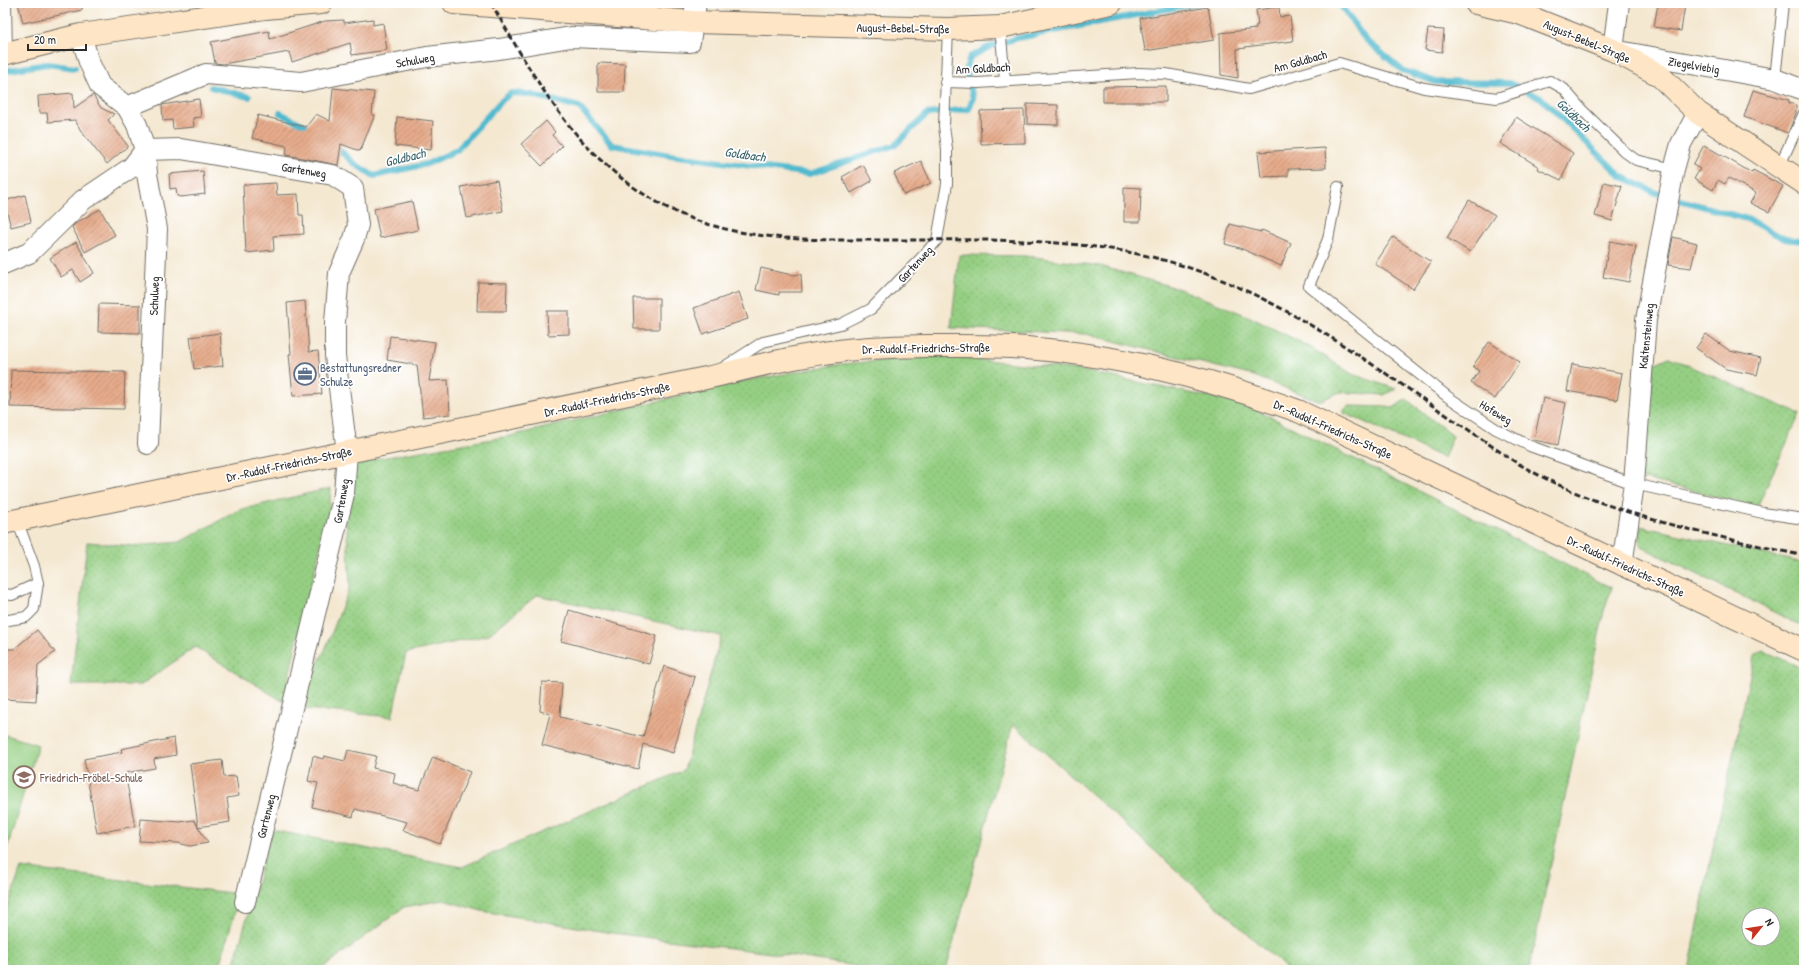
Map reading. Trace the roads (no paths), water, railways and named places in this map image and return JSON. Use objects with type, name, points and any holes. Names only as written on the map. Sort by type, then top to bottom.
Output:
[{"type":"main road","points":[[5,54],[81,35],[265,5],[321,3]]},
{"type":"main road","name":"August-Bebel-Straße","points":[[454,3],[694,13],[948,29],[1000,27],[1111,3]]},
{"type":"main road","name":"August-Bebel-Straße","points":[[1476,3],[1519,13],[1613,50],[1659,75],[1698,114],[1804,184]]},
{"type":"main road","name":"Dr.-Rudolf-Friedrichs-Straße","points":[[10,522],[768,364],[839,351],[897,347],[952,346],[1026,348],[1081,354],[1133,363],[1248,393],[1298,411],[1804,650]]},
{"type":"street","points":[[1613,50],[1619,3]]},
{"type":"street","name":"Schulweg","points":[[127,107],[206,74],[301,82],[427,57],[499,49],[571,37],[690,42],[694,13]]},
{"type":"street","name":"Schulweg","points":[[81,35],[89,62],[100,86],[127,107],[137,125],[145,150],[147,174],[156,229],[148,444]]},
{"type":"street","name":"Ziegelviebig","points":[[1613,50],[1775,79],[1804,90]]},
{"type":"street","name":"Kaltensteinweg","points":[[1622,565],[1634,484],[1646,320],[1672,178],[1681,144],[1698,114]]},
{"type":"street","name":"Gartenweg","points":[[145,150],[181,149],[333,175],[353,188],[358,225],[354,239],[339,273],[335,322],[335,356],[347,452],[344,494],[245,902]]},
{"type":"street","points":[[3,264],[29,253],[83,200],[132,167],[145,150]]},
{"type":"lane","points":[[5,54],[6,3]]},
{"type":"lane","points":[[1775,79],[1783,3]]},
{"type":"lane","points":[[1000,27],[1005,80]]},
{"type":"lane","name":"Gartenweg","points":[[706,378],[763,342],[841,324],[871,309],[937,240],[947,184],[947,149],[944,126],[948,29]]},
{"type":"lane","name":"Am Goldbach","points":[[945,82],[978,83],[1005,80],[1166,74],[1249,89],[1339,63],[1424,88],[1497,98],[1550,81],[1564,89],[1582,110],[1625,152],[1636,160],[1672,178]]},
{"type":"lane","points":[[1779,167],[1804,113]]},
{"type":"lane","name":"Hofeweg","points":[[1338,187],[1328,239],[1309,286],[1448,397],[1496,429],[1530,446],[1634,484],[1763,513],[1804,519]]},
{"type":"lane","points":[[3,621],[26,617],[34,609],[38,583],[34,566],[10,522]]},
{"type":"lane","points":[[3,594],[12,595],[38,583]]},
{"type":"waterway","name":"Goldbach","points":[[334,145],[355,164],[374,176],[427,164],[457,150],[499,103],[511,93],[529,94],[579,107],[612,145],[670,155],[810,174],[895,145],[927,114],[969,109],[973,98],[966,69],[970,57],[989,47],[1018,38],[1198,3]]},
{"type":"waterway","name":"Goldbach","points":[[1339,3],[1365,39],[1402,70],[1436,82],[1510,83],[1541,98],[1621,176],[1656,193],[1747,219],[1785,239],[1804,241]]},
{"type":"waterway","name":"Goldbach","points":[[3,71],[47,64],[75,68]]},
{"type":"waterway","name":"Goldbach","points":[[211,87],[249,97]]},
{"type":"waterway","name":"Goldbach","points":[[280,113],[312,129]]},
{"type":"railway","points":[[491,3],[547,95],[567,123],[589,149],[614,172],[643,194],[676,212],[701,222],[728,229],[781,238],[1048,242],[1111,249],[1143,255],[1187,267],[1228,283],[1269,302],[1308,324],[1384,372],[1514,461],[1548,480],[1618,509],[1655,520],[1804,556]]},
{"type":"place","name":"Bestattungsredner Schulze","points":[[305,374]]},
{"type":"place","name":"Friedrich-Fröbel-Schule","points":[[24,777]]}]
